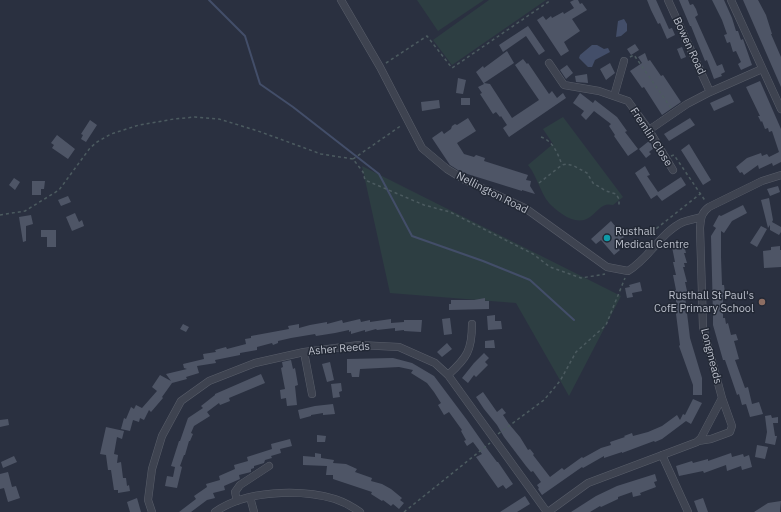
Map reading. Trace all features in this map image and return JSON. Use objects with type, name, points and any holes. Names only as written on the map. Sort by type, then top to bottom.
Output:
[{"type":"street","name":"Nellington Road","points":[[341,0],[380,68],[422,148],[447,169],[465,180],[525,208],[606,267],[628,271]]},
{"type":"street","name":"Bowen Road","points":[[668,0],[710,92]]},
{"type":"street","points":[[731,0],[781,109]]},
{"type":"street","points":[[614,96],[624,61]]},
{"type":"street","name":"Fremlin Close","points":[[549,63],[564,85],[599,91],[628,101],[650,130],[673,170]]},
{"type":"street","points":[[650,130],[687,104],[762,69]]},
{"type":"street","points":[[628,271],[637,266],[672,230],[683,222],[701,217],[703,211],[709,207],[762,181],[781,175]]},
{"type":"street","name":"Longmeads","points":[[548,512],[588,483],[697,442],[730,432],[732,426],[722,398],[703,327],[701,217]]},
{"type":"street","points":[[448,375],[469,352],[472,339],[472,324]]},
{"type":"street","name":"Asher Reeds","points":[[152,512],[148,500],[152,469],[162,436],[181,401],[209,381],[255,363],[304,352],[359,345],[399,347],[435,363],[448,375],[548,512]]},
{"type":"street","points":[[304,352],[312,394]]},
{"type":"street","name":"Longmeads","points":[[697,442],[701,438],[722,398]]},
{"type":"street","points":[[662,455],[688,512]]},
{"type":"street","points":[[237,501],[235,492],[240,485],[269,466]]},
{"type":"street","points":[[215,512],[222,507],[250,497],[282,493],[311,494],[337,500],[360,512]]},
{"type":"street","points":[[250,497],[254,512]]},
{"type":"path","points":[[380,68],[427,36],[452,68],[551,0]]},
{"type":"path","points":[[624,61],[634,55],[674,113]]},
{"type":"path","points":[[0,215],[25,211],[59,190],[90,148],[97,142],[111,134],[139,125],[195,117],[219,119],[321,154],[353,159],[408,121]]},
{"type":"path","points":[[541,138],[547,139],[555,150],[562,165]]},
{"type":"path","points":[[666,159],[674,155],[709,207]]},
{"type":"path","points":[[353,159],[363,172],[365,180],[424,205],[450,212],[533,254],[550,267],[580,278],[608,274]]},
{"type":"path","points":[[538,183],[562,165],[567,164],[587,173],[594,183],[606,191],[616,194],[619,199],[619,206]]},
{"type":"path","points":[[647,236],[700,194]]},
{"type":"path","points":[[404,512],[494,438],[544,400],[560,381],[576,352],[606,325],[628,271]]},
{"type":"shaded area","points":[[417,0],[484,0],[438,31]]},
{"type":"shaded area","points":[[489,0],[546,0],[452,65],[433,40]]},
{"type":"shaded area","points":[[563,117],[623,197],[613,205],[609,204],[603,206],[585,220],[574,220],[568,218],[549,203],[528,165],[553,144],[543,129]]},
{"type":"shaded area","points":[[362,166],[621,296],[569,396],[516,303],[390,293]]},
{"type":"water","points":[[624,19],[627,24],[627,31],[621,36],[616,37],[618,21]]},
{"type":"water","points":[[592,45],[597,45],[604,49],[608,48],[610,52],[595,60],[592,67],[588,67],[579,58],[580,55]]},
{"type":"building","points":[[578,0],[580,4],[582,3],[587,10],[572,19],[580,31],[564,42],[569,51],[561,56],[537,20],[543,16],[546,20],[551,16],[552,18],[563,12],[564,14],[574,8],[570,2]]},
{"type":"building","points":[[647,0],[656,0],[669,29],[672,28],[675,35],[667,39]]},
{"type":"building","points":[[679,0],[688,0],[690,5],[693,4],[696,9],[698,15],[695,17],[717,66],[722,64],[725,72],[721,74],[722,76],[714,79],[707,60],[705,61]]},
{"type":"building","points":[[712,0],[724,0],[736,31],[738,31],[741,40],[743,39],[752,65],[741,70],[738,64],[741,62],[736,51],[733,52],[730,42],[727,43],[724,35],[727,34]]},
{"type":"building","points":[[743,0],[758,0],[766,15],[771,34],[781,57],[781,87]]},
{"type":"building","points":[[528,26],[545,51],[539,55],[526,36],[503,52],[499,45]]},
{"type":"building","points":[[635,44],[639,50],[631,55],[627,49]]},
{"type":"building","points":[[682,47],[686,57],[681,59],[677,49]]},
{"type":"building","points":[[507,51],[514,63],[484,83],[490,84],[512,118],[539,100],[515,65],[523,59],[527,64],[528,63],[549,94],[552,91],[557,98],[563,93],[566,98],[509,137],[503,128],[507,125],[501,116],[500,117],[496,112],[493,114],[480,94],[482,93],[478,87],[484,84],[476,72]]},
{"type":"building","points":[[645,53],[648,61],[650,60],[661,76],[663,75],[681,102],[662,115],[644,87],[642,88],[630,71],[642,63],[638,57]]},
{"type":"building","points":[[610,63],[615,73],[606,80],[600,69]]},
{"type":"building","points":[[567,65],[573,73],[566,79],[560,70]]},
{"type":"building","points":[[587,74],[588,83],[576,82],[575,76]]},
{"type":"building","points":[[458,78],[466,80],[463,94],[456,93]]},
{"type":"building","points":[[760,81],[781,129],[781,162],[773,166],[772,163],[759,169],[758,165],[744,175],[742,172],[740,173],[736,167],[747,158],[761,153],[762,156],[767,154],[769,157],[779,152],[772,131],[769,132],[768,128],[765,129],[746,87]]},
{"type":"building","points":[[580,93],[593,103],[595,100],[617,117],[627,131],[625,132],[638,149],[628,156],[614,136],[615,135],[609,126],[611,124],[594,111],[586,120],[581,115],[584,111],[573,103]]},
{"type":"building","points":[[730,94],[734,102],[714,111],[710,103]]},
{"type":"building","points":[[461,98],[470,98],[470,105],[461,105]]},
{"type":"building","points":[[439,100],[440,108],[422,111],[421,102]]},
{"type":"building","points":[[468,118],[476,131],[457,143],[464,154],[474,157],[476,155],[485,158],[484,161],[528,175],[526,180],[531,181],[530,186],[535,194],[461,172],[450,165],[432,138],[442,131],[444,134],[455,124],[457,125]]},
{"type":"building","points":[[690,118],[695,125],[669,141],[664,134]]},
{"type":"building","points":[[90,120],[97,125],[86,142],[81,139],[83,135],[81,134]]},
{"type":"building","points":[[57,135],[75,149],[68,159],[52,148],[54,145],[51,143]]},
{"type":"building","points":[[649,141],[654,148],[649,152],[651,154],[646,158],[639,149]]},
{"type":"building","points":[[689,144],[711,180],[703,185],[681,150]]},
{"type":"building","points":[[645,166],[650,175],[647,176],[658,192],[681,177],[686,185],[662,201],[657,195],[651,199],[635,173]]},
{"type":"building","points":[[14,178],[20,182],[15,190],[9,185]]},
{"type":"building","points":[[32,181],[45,181],[44,189],[41,189],[41,195],[32,195]]},
{"type":"building","points":[[778,186],[780,192],[770,196],[767,189]]},
{"type":"building","points":[[68,196],[71,202],[61,206],[58,200]]},
{"type":"building","points":[[769,198],[773,220],[772,222],[781,227],[781,232],[779,235],[770,230],[770,225],[768,228],[761,200]]},
{"type":"building","points":[[743,205],[747,213],[732,221],[724,233],[721,231],[722,285],[724,285],[725,293],[723,293],[723,318],[725,318],[726,324],[728,323],[731,335],[736,334],[738,340],[734,341],[739,359],[735,360],[745,388],[748,387],[752,404],[759,402],[763,414],[750,417],[746,404],[742,405],[739,394],[737,395],[725,360],[723,360],[713,325],[711,236],[716,228],[713,226],[719,215],[721,216]]},
{"type":"building","points":[[75,213],[79,222],[82,220],[84,226],[72,231],[66,217]]},
{"type":"building","points":[[31,215],[33,224],[26,226],[26,241],[23,242],[19,217]]},
{"type":"building","name":"Rusthall Medical Centre","points":[[611,221],[624,237],[615,245],[620,250],[614,255],[601,240],[596,244],[591,239]]},
{"type":"building","points":[[761,226],[767,229],[757,247],[750,243]]},
{"type":"building","points":[[41,230],[56,230],[56,247],[47,247],[47,237],[41,237]]},
{"type":"building","points":[[683,241],[687,263],[684,263],[685,267],[683,267],[687,282],[685,282],[687,291],[685,292],[685,296],[690,338],[702,378],[702,395],[693,395],[693,385],[679,346],[675,306],[677,306],[674,291],[676,290],[673,275],[676,275],[672,247],[677,246],[676,243]]},
{"type":"building","points":[[780,246],[781,267],[764,268],[763,251],[771,250],[771,247]]},
{"type":"building","points":[[640,282],[642,291],[632,293],[633,297],[627,298],[625,288],[630,287],[629,285]]},
{"type":"building","points":[[485,298],[485,301],[489,301],[489,309],[449,310],[451,300],[474,300]]},
{"type":"building","points":[[495,315],[495,321],[501,321],[502,329],[488,330],[487,316]]},
{"type":"building","points":[[450,318],[452,334],[444,335],[442,319]]},
{"type":"building","points":[[360,319],[361,322],[370,320],[370,322],[391,319],[391,323],[404,322],[404,320],[422,320],[421,332],[404,330],[395,331],[395,328],[376,329],[365,332],[365,330],[351,334],[351,331],[349,332],[349,330],[316,336],[315,334],[278,341],[278,343],[273,345],[272,343],[257,347],[257,350],[215,360],[216,363],[197,366],[199,373],[186,377],[187,379],[172,383],[162,397],[163,398],[151,412],[149,410],[144,420],[140,418],[139,422],[133,420],[130,431],[121,429],[124,418],[126,419],[131,407],[134,409],[136,405],[142,408],[157,391],[152,387],[160,375],[171,381],[166,374],[187,369],[184,368],[183,364],[204,359],[203,354],[216,352],[215,350],[226,347],[227,349],[246,344],[245,339],[251,338],[251,336],[289,329],[288,326],[299,324],[299,328],[327,322],[327,324],[342,320],[343,323]]},
{"type":"building","points":[[183,324],[189,327],[186,332],[180,329]]},
{"type":"building","points":[[494,340],[495,348],[485,348],[485,341]]},
{"type":"building","points":[[447,343],[452,349],[442,357],[437,352]]},
{"type":"building","points":[[484,353],[489,358],[485,362],[488,365],[476,377],[474,375],[468,383],[462,378]]},
{"type":"building","points":[[393,358],[412,363],[434,376],[513,484],[506,489],[503,485],[498,488],[476,457],[482,454],[473,442],[467,446],[464,441],[466,440],[461,431],[462,430],[449,412],[444,415],[438,405],[441,403],[434,392],[427,383],[411,373],[413,370],[399,367],[360,369],[359,377],[352,377],[351,373],[347,373],[347,359]]},
{"type":"building","points":[[291,360],[293,369],[295,368],[298,385],[295,386],[297,405],[287,406],[286,398],[281,399],[280,390],[285,389],[281,368],[283,367],[282,362]]},
{"type":"building","points":[[330,362],[334,380],[327,382],[322,364]]},
{"type":"building","points":[[261,374],[265,383],[229,398],[230,401],[220,405],[219,403],[207,412],[210,416],[194,426],[191,433],[193,434],[180,466],[182,467],[177,488],[165,486],[167,476],[173,477],[175,467],[171,466],[188,418],[203,408],[201,406],[215,394]]},
{"type":"building","points":[[341,383],[342,391],[339,392],[340,397],[333,398],[331,384]]},
{"type":"building","points":[[483,392],[497,412],[502,408],[506,413],[503,415],[509,424],[520,437],[528,450],[530,449],[534,454],[533,455],[550,477],[562,468],[564,470],[582,457],[583,458],[601,448],[611,445],[610,442],[632,433],[633,436],[648,432],[662,426],[677,415],[680,420],[683,414],[685,415],[693,399],[702,403],[691,424],[686,421],[662,439],[655,442],[654,441],[604,458],[604,456],[583,468],[582,467],[542,495],[537,485],[541,482],[533,471],[531,472],[526,466],[476,397]]},
{"type":"building","points":[[333,404],[335,414],[323,415],[323,413],[300,419],[298,410]]},
{"type":"building","points":[[771,415],[772,418],[778,417],[778,423],[773,423],[775,436],[777,436],[775,445],[765,443],[767,432],[765,416]]},
{"type":"building","points":[[8,419],[9,425],[0,427],[0,420]]},
{"type":"building","points":[[106,427],[124,431],[122,439],[117,437],[114,454],[118,455],[117,463],[121,462],[123,478],[126,478],[127,486],[129,485],[130,491],[118,493],[118,490],[114,490],[111,470],[108,470],[106,455],[100,454]]},
{"type":"building","points":[[317,435],[326,436],[325,442],[317,442]]},
{"type":"building","points":[[290,439],[292,446],[280,449],[281,453],[271,456],[272,458],[265,460],[264,463],[254,466],[254,468],[251,469],[251,472],[239,475],[240,479],[224,486],[225,490],[213,493],[215,498],[207,500],[191,512],[179,512],[196,499],[194,496],[207,487],[206,484],[220,480],[219,476],[235,469],[234,465],[248,461],[247,457],[272,449],[271,444]]},
{"type":"building","points":[[757,445],[768,447],[765,459],[755,457]]},
{"type":"building","points":[[315,453],[321,454],[321,458],[334,460],[333,463],[346,464],[357,469],[355,472],[372,478],[371,481],[382,484],[391,489],[402,498],[400,500],[404,503],[399,509],[393,504],[391,506],[383,500],[382,501],[371,494],[372,492],[333,479],[333,475],[326,475],[327,466],[303,465],[303,456],[315,457]]},
{"type":"building","points":[[731,453],[732,457],[743,454],[744,457],[749,455],[752,467],[742,470],[741,466],[727,471],[726,465],[704,473],[703,471],[679,476],[676,466],[692,461],[693,463],[708,459],[708,461]]},
{"type":"building","points":[[14,456],[17,462],[3,468],[1,462]]},
{"type":"building","points":[[8,472],[12,487],[16,486],[20,498],[8,502],[4,488],[0,489],[0,474]]},
{"type":"building","points":[[655,474],[657,481],[654,482],[656,487],[640,493],[641,495],[633,497],[632,492],[618,497],[618,499],[601,507],[600,506],[590,512],[571,512],[596,496],[617,486]]},
{"type":"building","points":[[525,496],[530,504],[517,512],[500,512]]},
{"type":"building","points":[[137,498],[141,512],[130,512],[127,502]]},
{"type":"building","points":[[703,498],[708,512],[698,512],[694,501]]},
{"type":"building","points":[[781,501],[780,512],[754,512],[768,503]]},
{"type":"waterway","points":[[209,0],[245,36],[260,84],[293,107],[379,174],[412,236],[483,261],[530,280],[574,320]]},
{"type":"place","name":"Rusthall Medical Centre","points":[[607,238]]},
{"type":"place","name":"Rusthall St Paul's CofE Primary School","points":[[762,302]]}]
